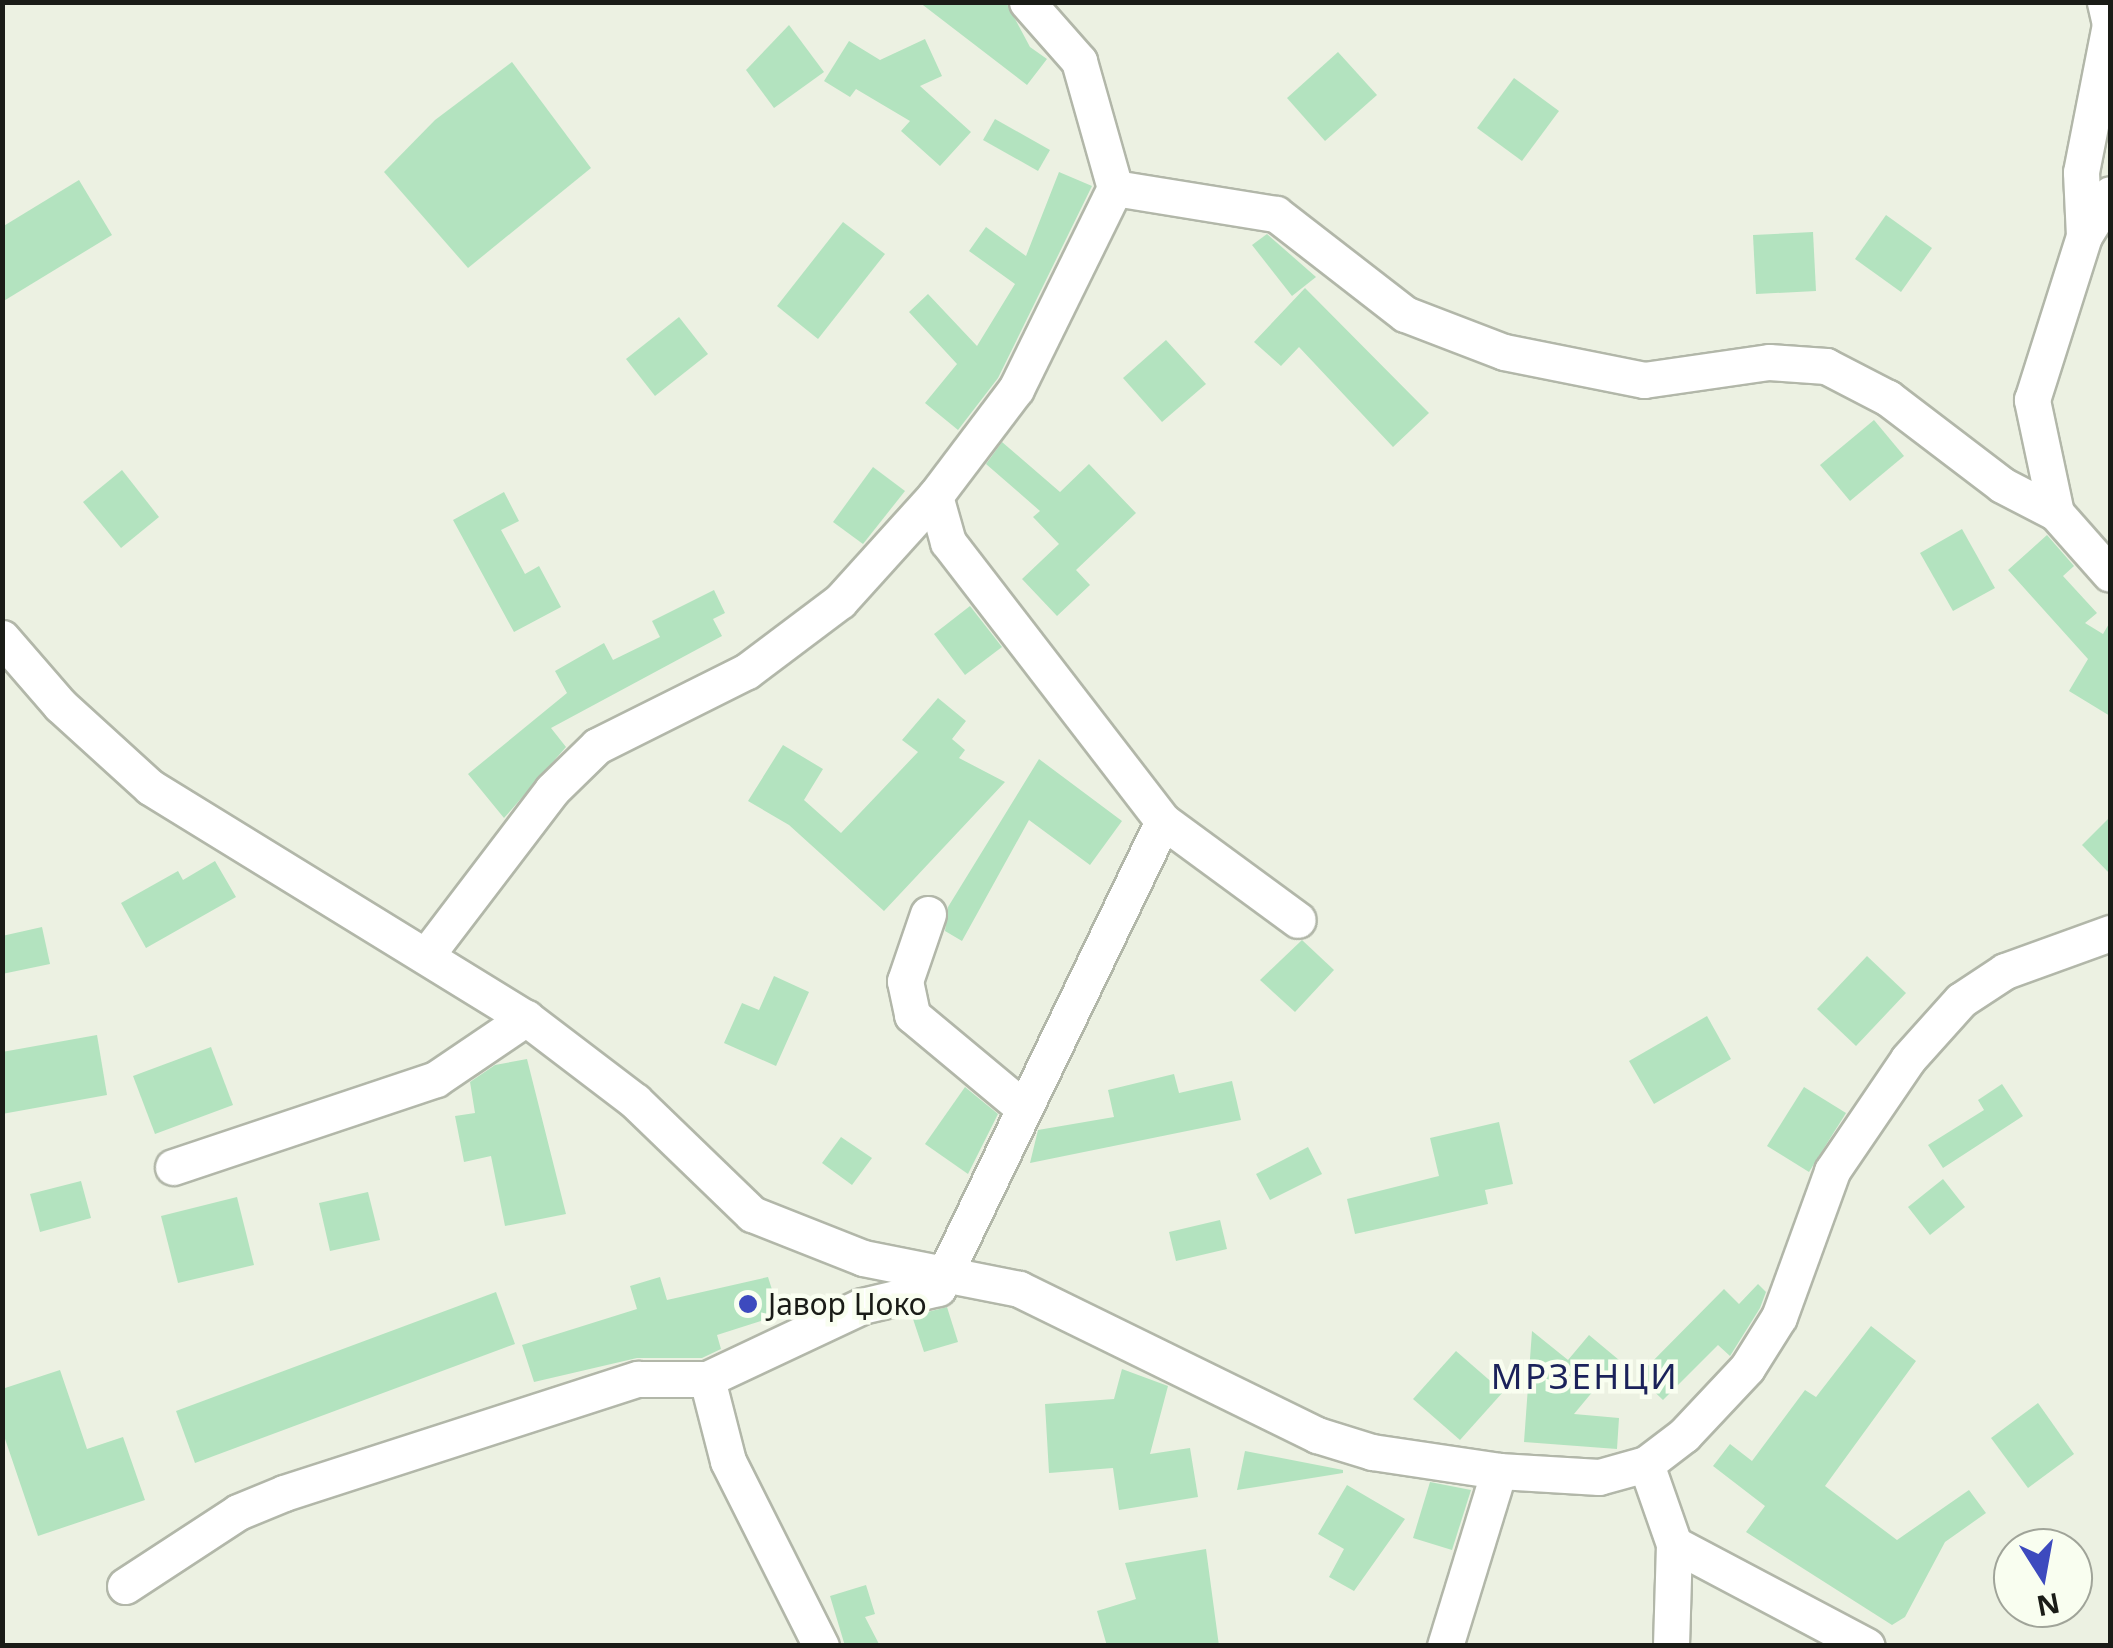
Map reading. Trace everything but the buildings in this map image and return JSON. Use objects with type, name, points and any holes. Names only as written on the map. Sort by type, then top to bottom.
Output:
[{"type":"street","points":[[428,953],[552,790],[597,746],[747,671],[840,601],[935,496],[1016,389],[1115,188],[1079,61],[1027,2]]},
{"type":"street","points":[[2084,236],[2081,172],[2110,24],[2104,2]]},
{"type":"street","points":[[1115,188],[1276,214],[1405,314],[1586,373],[1644,380],[1769,362],[1826,366],[1888,398],[2002,485],[2056,514],[2110,574]]},
{"type":"street","points":[[2056,514],[2032,400],[2084,236],[2110,194]]},
{"type":"street","points":[[935,496],[956,554],[1163,821],[1298,920]]},
{"type":"street","points":[[2,638],[60,705],[150,786],[428,953],[526,1018],[635,1101],[752,1214],[863,1258],[951,1271],[1091,1319],[1317,1435],[1372,1452],[1499,1470],[1599,1477],[1646,1464],[1747,1368],[1780,1317],[1832,1171],[1908,1059],[1962,1000],[2005,971],[2110,932]]},
{"type":"street","points":[[125,1586],[238,1512],[284,1494],[638,1379],[707,1379],[862,1306],[924,1297],[951,1271],[1020,1105],[1163,821]]},
{"type":"street","points":[[928,914],[905,982],[912,1015],[1020,1105]]},
{"type":"street","points":[[174,1167],[436,1079],[526,1018]]},
{"type":"street","points":[[707,1379],[728,1461],[821,1646]]},
{"type":"street","points":[[1646,1464],[1674,1544],[1670,1646]]},
{"type":"street","points":[[1445,1646],[1499,1470]]},
{"type":"street","points":[[1674,1544],[1867,1646]]},
{"type":"place","name":"Јавор Џоко","points":[[748,1304]]},
{"type":"district","name":"МРЗЕНЦИ","points":[[1585,1376]]}]
